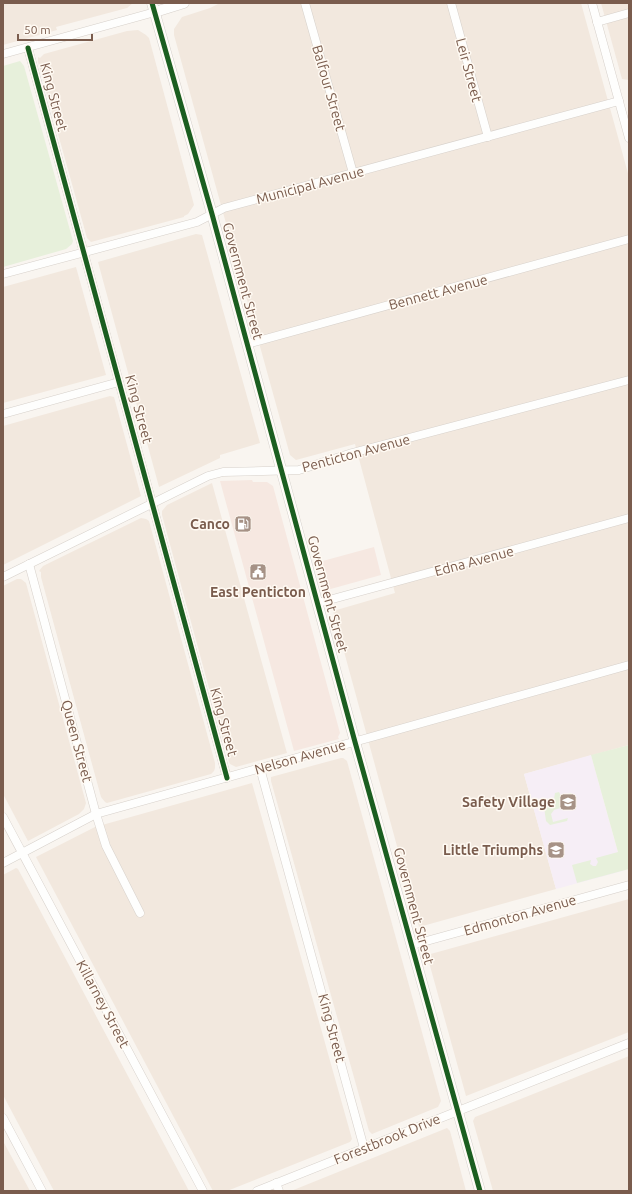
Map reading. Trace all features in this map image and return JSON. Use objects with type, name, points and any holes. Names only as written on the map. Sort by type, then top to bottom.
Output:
[{"type":"street","points":[[3,54],[28,48],[153,7],[184,3]]},
{"type":"street","name":"Balfour Street","points":[[305,3],[353,173]]},
{"type":"street","name":"Leir Street","points":[[451,3],[488,137]]},
{"type":"street","points":[[592,3],[629,138]]},
{"type":"street","name":"Government Street","points":[[153,7],[212,214],[355,742],[480,1191]]},
{"type":"street","points":[[597,22],[629,13]]},
{"type":"street","name":"King Street","points":[[28,48],[227,778]]},
{"type":"street","name":"Municipal Avenue","points":[[3,274],[197,222],[224,208],[619,101]]},
{"type":"street","name":"Bennett Avenue","points":[[247,344],[629,239]]},
{"type":"street","name":"Penticton Avenue","points":[[3,577],[208,476],[223,472],[299,470],[360,451],[629,380]]},
{"type":"street","points":[[3,414],[119,382]]},
{"type":"street","name":"Edna Avenue","points":[[318,603],[629,518]]},
{"type":"street","name":"Queen Street","points":[[29,564],[96,814],[106,846],[140,913]]},
{"type":"street","name":"Nelson Avenue","points":[[3,863],[96,814],[629,665]]},
{"type":"street","name":"King Street","points":[[260,768],[364,1148]]},
{"type":"street","name":"Killarney Street","points":[[3,817],[203,1191]]},
{"type":"street","name":"Edmonton Avenue","points":[[412,945],[629,885]]},
{"type":"street","name":"Forestbrook Drive","points":[[257,1191],[277,1187],[364,1148],[629,1043]]},
{"type":"street","points":[[3,1118],[42,1191]]},
{"type":"shaded area","points":[[3,3],[133,3],[127,8],[56,27],[57,30],[3,45]]},
{"type":"shaded area","points":[[220,3],[581,3],[629,177],[629,745],[524,774],[556,889],[419,927],[333,611],[395,593],[355,444],[296,460],[290,455],[174,35],[174,29],[182,17],[210,8]]},
{"type":"shaded area","points":[[601,3],[629,3],[629,80],[622,79]]},
{"type":"shaded area","points":[[138,30],[149,38],[194,205],[184,217],[91,242],[87,238],[38,62],[38,57],[40,58],[44,54],[127,31]]},
{"type":"shaded area","points":[[196,234],[202,235],[260,443],[220,455],[220,458],[159,487],[98,262]]},
{"type":"shaded area","points":[[76,267],[106,375],[3,403],[3,287]]},
{"type":"shaded area","points":[[110,396],[114,397],[141,496],[3,565],[3,426]]},
{"type":"shaded area","points":[[252,480],[253,482],[267,482],[273,486],[340,733],[338,737],[339,739],[294,751],[220,481]]},
{"type":"shaded area","points":[[212,483],[287,753],[236,767],[229,762],[162,515],[162,511],[167,505]]},
{"type":"shaded area","points":[[141,518],[149,521],[215,763],[215,768],[211,774],[107,803],[101,797],[41,577],[41,572],[39,571],[43,566]]},
{"type":"shaded area","points":[[374,547],[381,575],[327,590],[319,562]]},
{"type":"shaded area","points":[[17,579],[21,579],[26,583],[86,803],[84,809],[79,814],[28,841],[3,794],[3,586]]},
{"type":"shaded area","name":"Safety Village","points":[[591,755],[623,871],[556,889],[524,774]]},
{"type":"shaded area","points":[[341,758],[347,761],[441,1101],[438,1107],[372,1134],[369,1131],[271,781],[271,777]]},
{"type":"shaded area","points":[[252,783],[352,1139],[350,1142],[227,1191],[213,1191],[36,857],[95,827]]},
{"type":"shaded area","points":[[16,868],[18,869],[189,1191],[54,1191],[3,1095],[3,875]]},
{"type":"shaded area","points":[[629,899],[629,1032],[466,1096],[427,955]]},
{"type":"shaded area","points":[[629,1056],[629,1191],[493,1191],[473,1121],[475,1117]]},
{"type":"shaded area","points":[[447,1128],[450,1131],[466,1191],[291,1191]]},
{"type":"shaded area","points":[[3,1141],[30,1191],[3,1191]]},
{"type":"green space","points":[[20,61],[24,66],[73,241],[72,244],[66,249],[3,267],[3,66]]},
{"type":"green space","points":[[629,745],[629,869],[577,883],[572,865],[591,860],[590,864],[596,866],[598,862],[596,858],[618,852],[591,755]]},
{"type":"green space","points":[[559,792],[561,796],[571,793],[573,798],[570,805],[554,810],[551,814],[553,822],[568,818],[567,821],[550,825],[546,821],[544,807],[554,799],[555,793]]},
{"type":"cycle path","points":[[152,3],[212,214],[355,742],[480,1191]]},
{"type":"cycle path","points":[[28,48],[227,778]]},
{"type":"place","name":"Canco","points":[[243,524]]},
{"type":"place","name":"East Penticton","points":[[258,572]]},
{"type":"place","name":"Safety Village","points":[[568,802]]},
{"type":"place","name":"Little Triumphs","points":[[556,850]]}]
